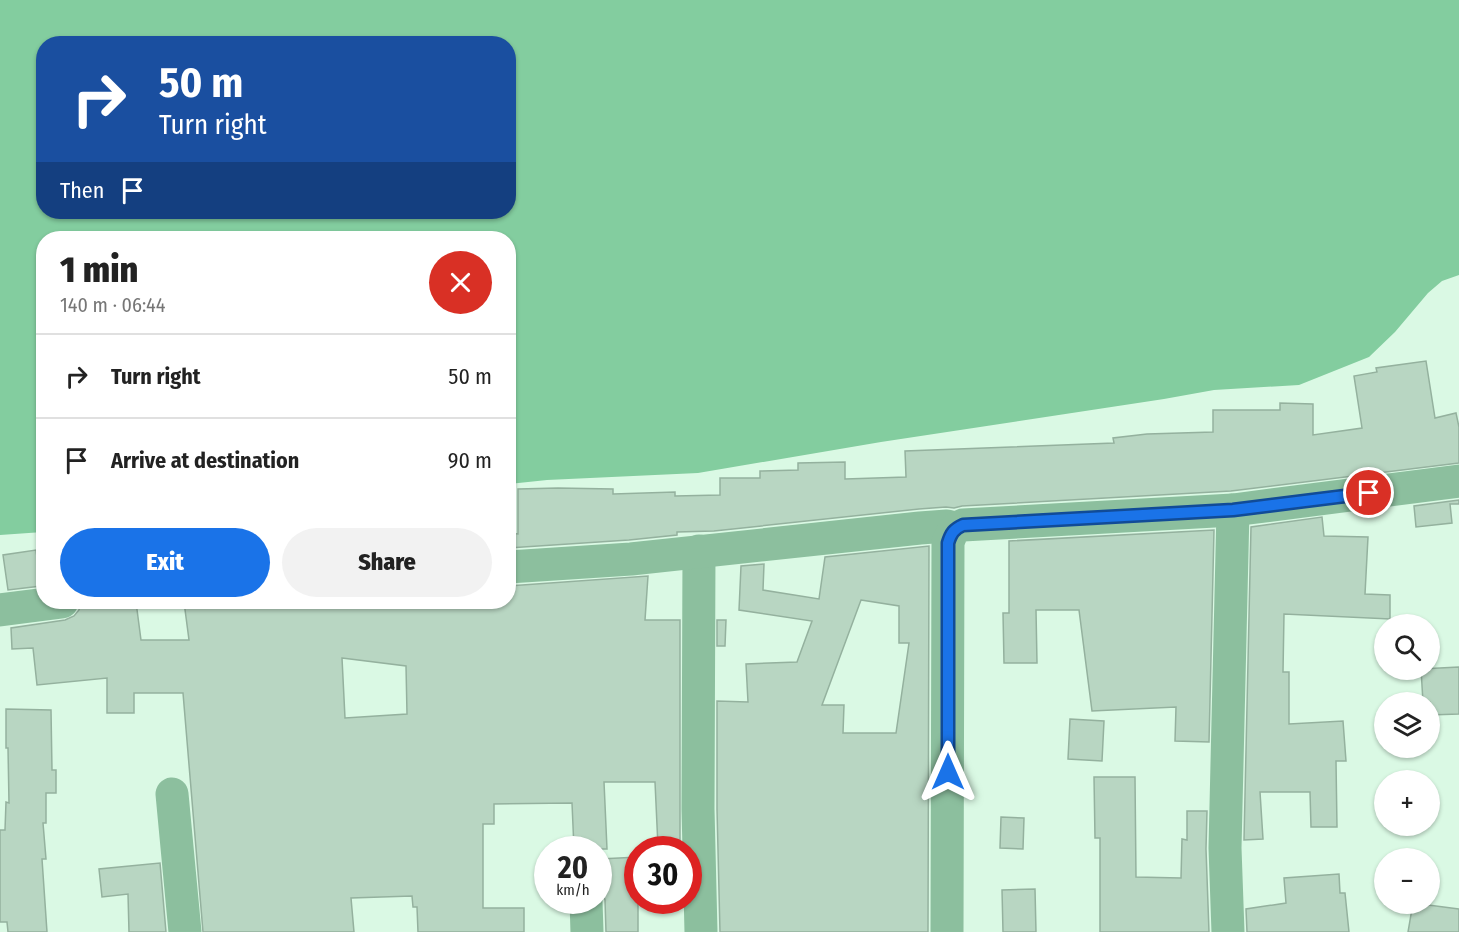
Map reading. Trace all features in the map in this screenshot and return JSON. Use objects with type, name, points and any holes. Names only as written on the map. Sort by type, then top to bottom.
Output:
[{"type":"street","points":[[947,932],[948,543],[956,528],[963,525],[1233,510],[1459,481]]},
{"type":"street","points":[[1228,932],[1225,848],[1233,510]]},
{"type":"street","points":[[516,566],[631,559],[920,528],[947,526],[956,528]]},
{"type":"street","points":[[699,551],[698,809],[701,932]]},
{"type":"street","points":[[0,610],[36,605]]},
{"type":"street","points":[[172,794],[185,932]]},
{"type":"shaded area","points":[[0,0],[1459,0],[1459,275],[1442,281],[1428,293],[1395,332],[1369,357],[1299,385],[1214,390],[698,473],[516,483],[516,231],[36,231],[36,532],[0,535]]},
{"type":"building","points":[[1426,361],[1435,418],[1456,413],[1459,427],[1459,463],[1231,491],[919,509],[714,531],[677,532],[677,535],[629,540],[516,547],[518,489],[613,489],[613,494],[675,492],[675,496],[720,495],[720,478],[760,478],[760,471],[798,470],[798,463],[845,462],[845,479],[906,477],[905,451],[1114,443],[1113,438],[1147,434],[1213,432],[1213,410],[1280,410],[1280,403],[1313,404],[1313,435],[1362,428],[1354,376],[1377,372],[1376,368]]},
{"type":"building","points":[[1459,500],[1459,504],[1450,504],[1452,523],[1416,527],[1414,506]]},
{"type":"building","points":[[1322,517],[1324,536],[1368,537],[1365,594],[1390,595],[1390,614],[1374,614],[1374,618],[1284,614],[1283,672],[1289,672],[1289,724],[1343,721],[1346,761],[1336,761],[1337,827],[1311,827],[1310,792],[1260,792],[1263,839],[1244,840],[1251,527]]},
{"type":"building","points":[[1214,530],[1209,742],[1175,741],[1176,707],[1092,711],[1079,610],[1036,610],[1037,663],[1004,663],[1003,613],[1009,613],[1009,541]]},
{"type":"building","points":[[929,546],[928,932],[720,932],[717,701],[748,702],[746,664],[797,662],[812,621],[739,610],[741,566],[764,564],[763,590],[819,599],[825,557]],"holes":[[[861,600],[899,606],[899,643],[909,643],[896,733],[843,733],[844,705],[822,705]]]},
{"type":"building","points":[[36,550],[36,587],[8,590],[3,555]]},
{"type":"building","points":[[648,576],[645,620],[680,620],[680,836],[657,836],[655,782],[604,782],[606,836],[573,836],[572,803],[494,804],[494,824],[483,824],[483,908],[524,908],[524,932],[418,932],[417,907],[413,907],[412,896],[351,898],[354,932],[203,932],[183,693],[134,693],[134,713],[107,713],[107,678],[37,685],[33,648],[12,649],[11,628],[65,620],[74,616],[79,609],[137,609],[141,640],[189,640],[185,609],[516,609],[516,585]],"holes":[[[342,658],[406,666],[407,714],[345,718]]]},
{"type":"building","points":[[717,620],[726,620],[725,646],[717,646]]},
{"type":"building","points":[[1459,667],[1459,714],[1440,715],[1440,692],[1422,692],[1422,680],[1440,680],[1440,668]]},
{"type":"building","points":[[6,709],[51,710],[52,770],[56,770],[56,793],[46,793],[46,823],[43,823],[46,859],[42,859],[47,932],[8,932],[7,922],[0,922],[0,830],[5,830],[6,802],[9,803]]},
{"type":"building","points":[[1070,719],[1104,721],[1102,761],[1068,759]]},
{"type":"building","points":[[1094,777],[1135,777],[1136,877],[1181,878],[1182,839],[1187,840],[1187,811],[1207,811],[1209,932],[1100,932],[1100,838],[1095,838]]},
{"type":"building","points":[[1001,817],[1024,818],[1023,849],[1000,848]]},
{"type":"building","points":[[612,858],[624,858],[624,914],[638,914],[638,932],[606,932],[605,914],[612,914]]},
{"type":"building","points":[[160,863],[166,932],[129,932],[128,894],[102,897],[99,869]]},
{"type":"building","points":[[1339,874],[1340,893],[1345,893],[1349,932],[1247,932],[1246,909],[1286,903],[1284,878]]},
{"type":"building","points":[[1035,889],[1036,932],[1003,932],[1002,890]]},
{"type":"building","points":[[1440,907],[1459,909],[1459,932],[1408,932],[1411,914],[1440,914]]},
{"type":"route","points":[[948,772],[948,543],[956,528],[963,525],[1233,510],[1369,493]]}]
